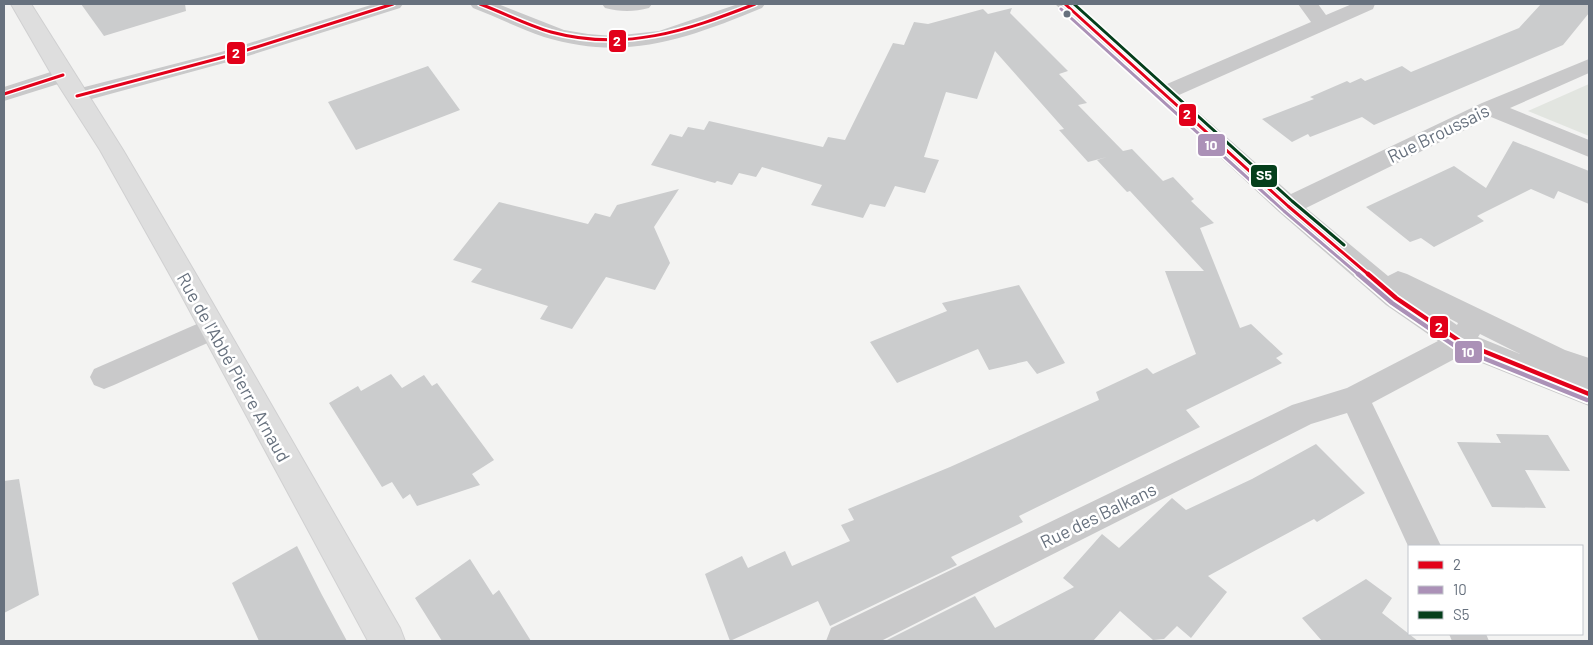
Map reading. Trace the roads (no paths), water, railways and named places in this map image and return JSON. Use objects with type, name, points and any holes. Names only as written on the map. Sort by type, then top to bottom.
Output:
[{"type":"main road","name":"Rue de l'Abbé Pierre Arnaud","points":[[21,4],[111,150],[213,328],[387,641]]},
{"type":"street","points":[[4,94],[70,85],[228,56],[341,11],[393,4]]},
{"type":"street","points":[[612,4],[619,6],[642,4]]},
{"type":"street","points":[[492,5],[560,35],[593,42],[634,43],[681,33],[755,4]]},
{"type":"street","points":[[1064,4],[1288,206],[1396,298],[1465,336],[1589,394]]},
{"type":"street","points":[[1308,4],[1323,25]]},
{"type":"street","points":[[1163,94],[1366,5],[1363,4]]},
{"type":"street","name":"Rue Broussais","points":[[1288,206],[1490,108],[1589,65]]},
{"type":"street","points":[[1490,108],[1589,149]]},
{"type":"street","points":[[1340,250],[1435,300],[1555,358],[1589,370]]},
{"type":"street","points":[[1435,300],[1465,336],[1520,353],[1555,358]]},
{"type":"street","points":[[104,377],[213,328]]},
{"type":"street","name":"Rue des Balkans","points":[[844,641],[1303,414],[1355,398],[1465,336]]},
{"type":"street","points":[[1355,398],[1425,545]]}]
